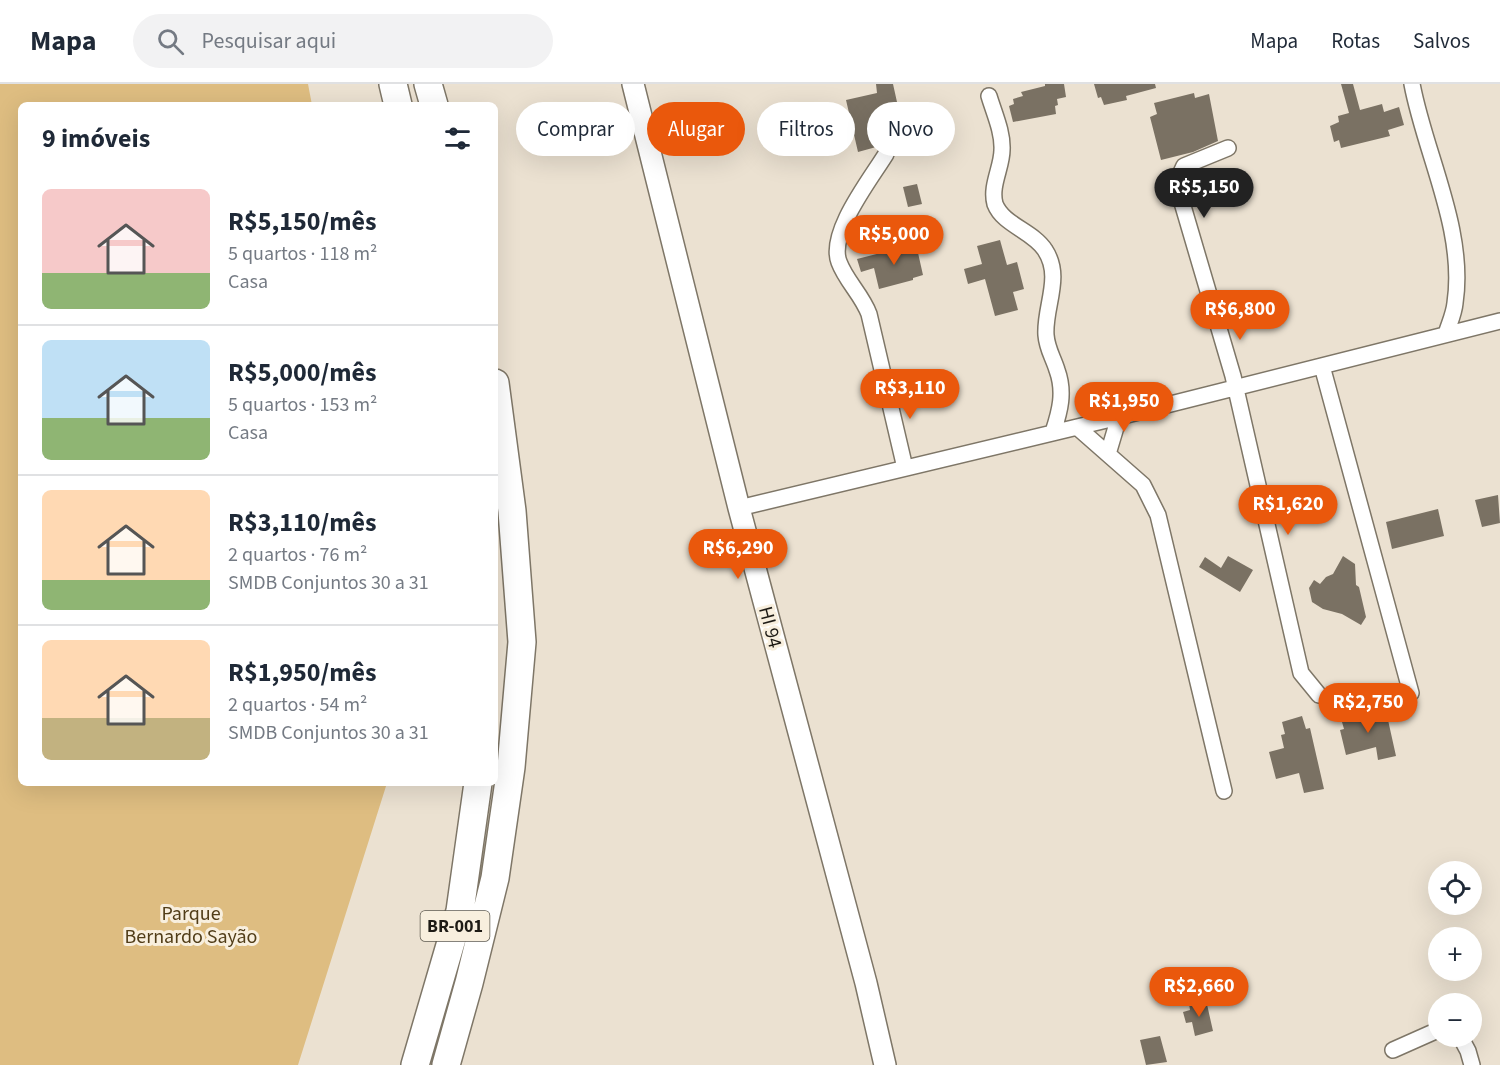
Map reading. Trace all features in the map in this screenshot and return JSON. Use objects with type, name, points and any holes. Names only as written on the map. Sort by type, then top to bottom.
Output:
[{"type":"highway","points":[[393,84],[398,102]]},
{"type":"highway","points":[[428,84],[433,102]]},
{"type":"highway","name":"BR-001","points":[[446,1065],[495,878],[511,767],[522,642],[512,510],[498,405]]},
{"type":"highway","name":"BR-001","points":[[415,1065],[460,911],[478,786]]},
{"type":"street","name":"HI 94","points":[[633,84],[739,508],[866,983],[885,1065]]},
{"type":"street","points":[[1412,84],[1439,176],[1452,237],[1457,284],[1455,306],[1446,334]]},
{"type":"street","points":[[989,96],[1003,148],[994,196],[996,206],[1004,216],[1034,238],[1046,251],[1054,279],[1046,332],[1048,352],[1057,369],[1061,387],[1061,409],[1053,432]]},
{"type":"street","points":[[1228,148],[1184,166],[1178,179],[1178,189],[1236,388],[1301,673],[1319,695]]},
{"type":"street","points":[[885,156],[839,232],[836,248],[839,263],[865,301],[905,468]]},
{"type":"street","points":[[739,508],[1119,417],[1500,321]]},
{"type":"street","points":[[1322,366],[1411,693]]},
{"type":"street","points":[[1108,454],[1119,417]]},
{"type":"street","points":[[1077,427],[1143,485],[1158,515],[1224,791]]},
{"type":"street","points":[[1393,1050],[1428,1034]]},
{"type":"street","points":[[1466,1047],[1472,1065]]},
{"type":"green space","name":"Parque Bernardo Sayão","points":[[0,84],[308,84],[311,102],[18,102],[18,786],[386,786],[298,1065],[0,1065]]},
{"type":"building","points":[[876,84],[893,84],[897,102],[867,102],[867,150],[858,152],[855,139],[855,102],[846,102],[846,100],[877,93]]},
{"type":"building","points":[[1045,84],[1064,84],[1066,97],[1057,99],[1056,114],[1013,122],[1009,106],[1014,104],[1013,99],[1023,96],[1021,92],[1045,86]]},
{"type":"building","points":[[1094,84],[1155,84],[1156,88],[1126,96],[1127,100],[1104,105],[1101,97],[1098,98]]},
{"type":"building","points":[[1341,84],[1353,84],[1360,110],[1382,104],[1384,112],[1399,107],[1404,125],[1388,130],[1390,136],[1341,148],[1339,140],[1334,142],[1330,126],[1339,122],[1338,116],[1349,113]]},
{"type":"building","points":[[1194,93],[1195,98],[1209,94],[1218,141],[1193,152],[1161,160],[1150,117],[1157,114],[1154,103]]},
{"type":"building","points":[[917,184],[922,204],[908,207],[903,187]]},
{"type":"building","points":[[1000,240],[1007,265],[1017,262],[1024,289],[1013,292],[1018,310],[995,316],[985,279],[968,284],[964,269],[982,264],[977,246]]},
{"type":"building","points":[[916,244],[923,275],[879,289],[874,268],[861,272],[857,259]]},
{"type":"building","points":[[1498,495],[1500,523],[1482,527],[1475,500]]},
{"type":"building","points":[[1438,509],[1444,536],[1392,549],[1386,522]]},
{"type":"building","points":[[1228,556],[1253,570],[1240,592],[1199,567],[1205,557],[1221,568]]},
{"type":"building","points":[[1343,556],[1355,564],[1356,585],[1359,587],[1366,617],[1361,625],[1342,614],[1323,609],[1312,602],[1309,588],[1314,580],[1320,584],[1326,577],[1333,574]]},
{"type":"building","points":[[1372,704],[1374,712],[1379,711],[1382,721],[1388,720],[1396,756],[1378,760],[1376,747],[1346,755],[1340,730],[1344,729],[1342,722],[1363,715],[1361,706]]},
{"type":"building","points":[[1302,716],[1306,729],[1310,728],[1324,789],[1304,793],[1299,773],[1276,779],[1269,752],[1284,748],[1281,735],[1285,734],[1282,722]]},
{"type":"building","points":[[1206,1000],[1213,1031],[1195,1036],[1192,1022],[1186,1023],[1183,1012],[1190,1010],[1189,1004]]},
{"type":"building","points":[[1160,1036],[1167,1062],[1146,1065],[1140,1040]]}]
